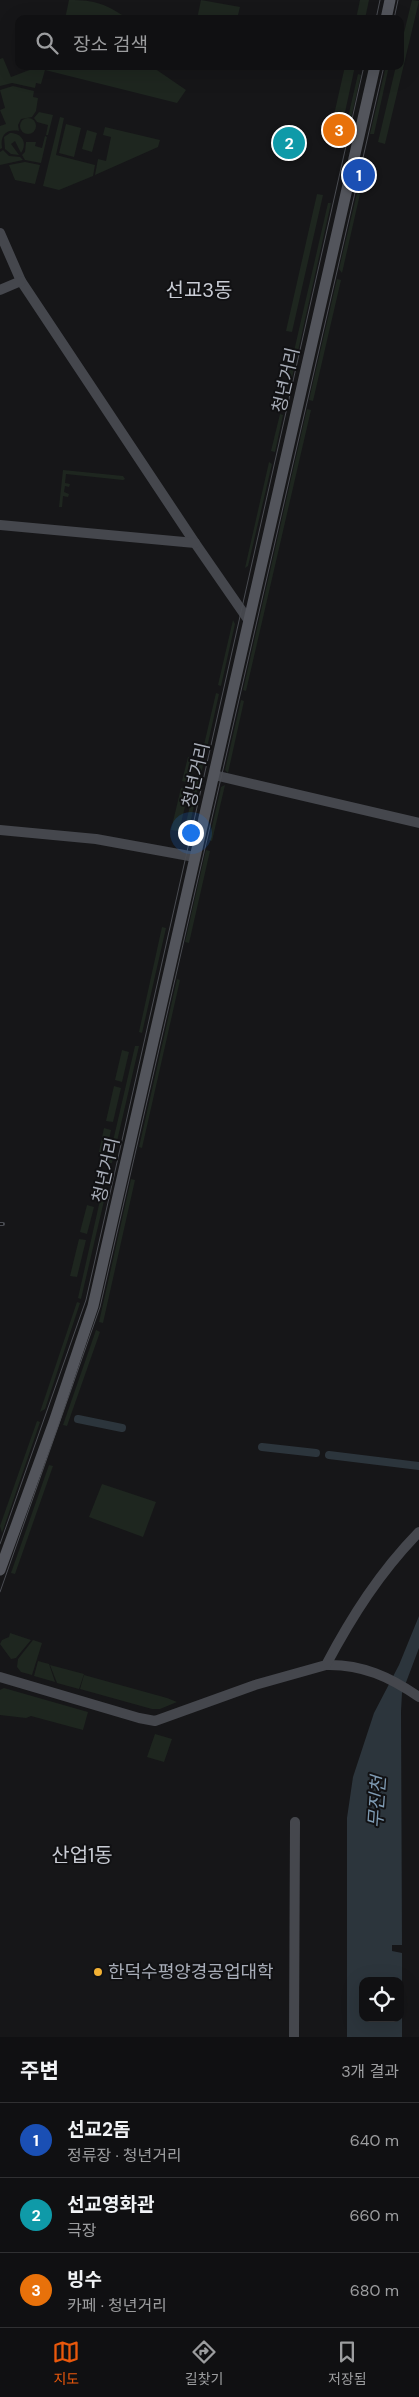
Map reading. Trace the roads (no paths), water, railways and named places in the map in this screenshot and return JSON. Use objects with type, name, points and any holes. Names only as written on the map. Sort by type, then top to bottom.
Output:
[{"type":"main road","points":[[387,15],[390,0]]},
{"type":"main road","name":"청년거리","points":[[0,1570],[54,1422],[93,1306],[374,70]]},
{"type":"street","points":[[0,233],[21,282],[195,544],[249,621]]},
{"type":"street","points":[[0,290],[21,282]]},
{"type":"street","points":[[0,525],[195,544]]},
{"type":"street","points":[[214,776],[419,823]]},
{"type":"street","points":[[0,830],[96,839],[195,857]]},
{"type":"street","points":[[326,1665],[358,1608],[394,1558],[419,1532]]},
{"type":"street","points":[[0,1677],[155,1721],[255,1685],[326,1665],[357,1667],[392,1680],[419,1697]]},
{"type":"street","points":[[294,2037],[295,1822]]},
{"type":"water","name":"무진천","points":[[419,1616],[419,1648],[402,1693],[401,1711],[402,1945],[392,1945],[392,1951],[402,1953],[402,1977],[359,1977],[359,2022],[402,2022],[402,2037],[347,2037],[347,1818],[353,1777],[374,1713],[399,1665]]},
{"type":"waterway","points":[[78,1419],[122,1428]]},
{"type":"waterway","points":[[262,1447],[316,1453]]},
{"type":"waterway","points":[[329,1455],[419,1466]]},
{"type":"tram line","points":[[377,15],[380,0]]},
{"type":"tram line","points":[[395,15],[398,0]]},
{"type":"tram line","points":[[0,1544],[86,1300],[363,70]]},
{"type":"tram line","points":[[0,1592],[100,1307],[383,70]]},
{"type":"place","name":"빙수","points":[[339,130]]},
{"type":"place","name":"선교영화관","points":[[289,143]]},
{"type":"place","name":"선교2돔","points":[[359,175]]},
{"type":"place","name":"한덕수평양경공업대학","points":[[98,1972]]},
{"type":"district","name":"선교3동","points":[[199,290]]},
{"type":"district","name":"산업1동","points":[[82,1855]]}]
